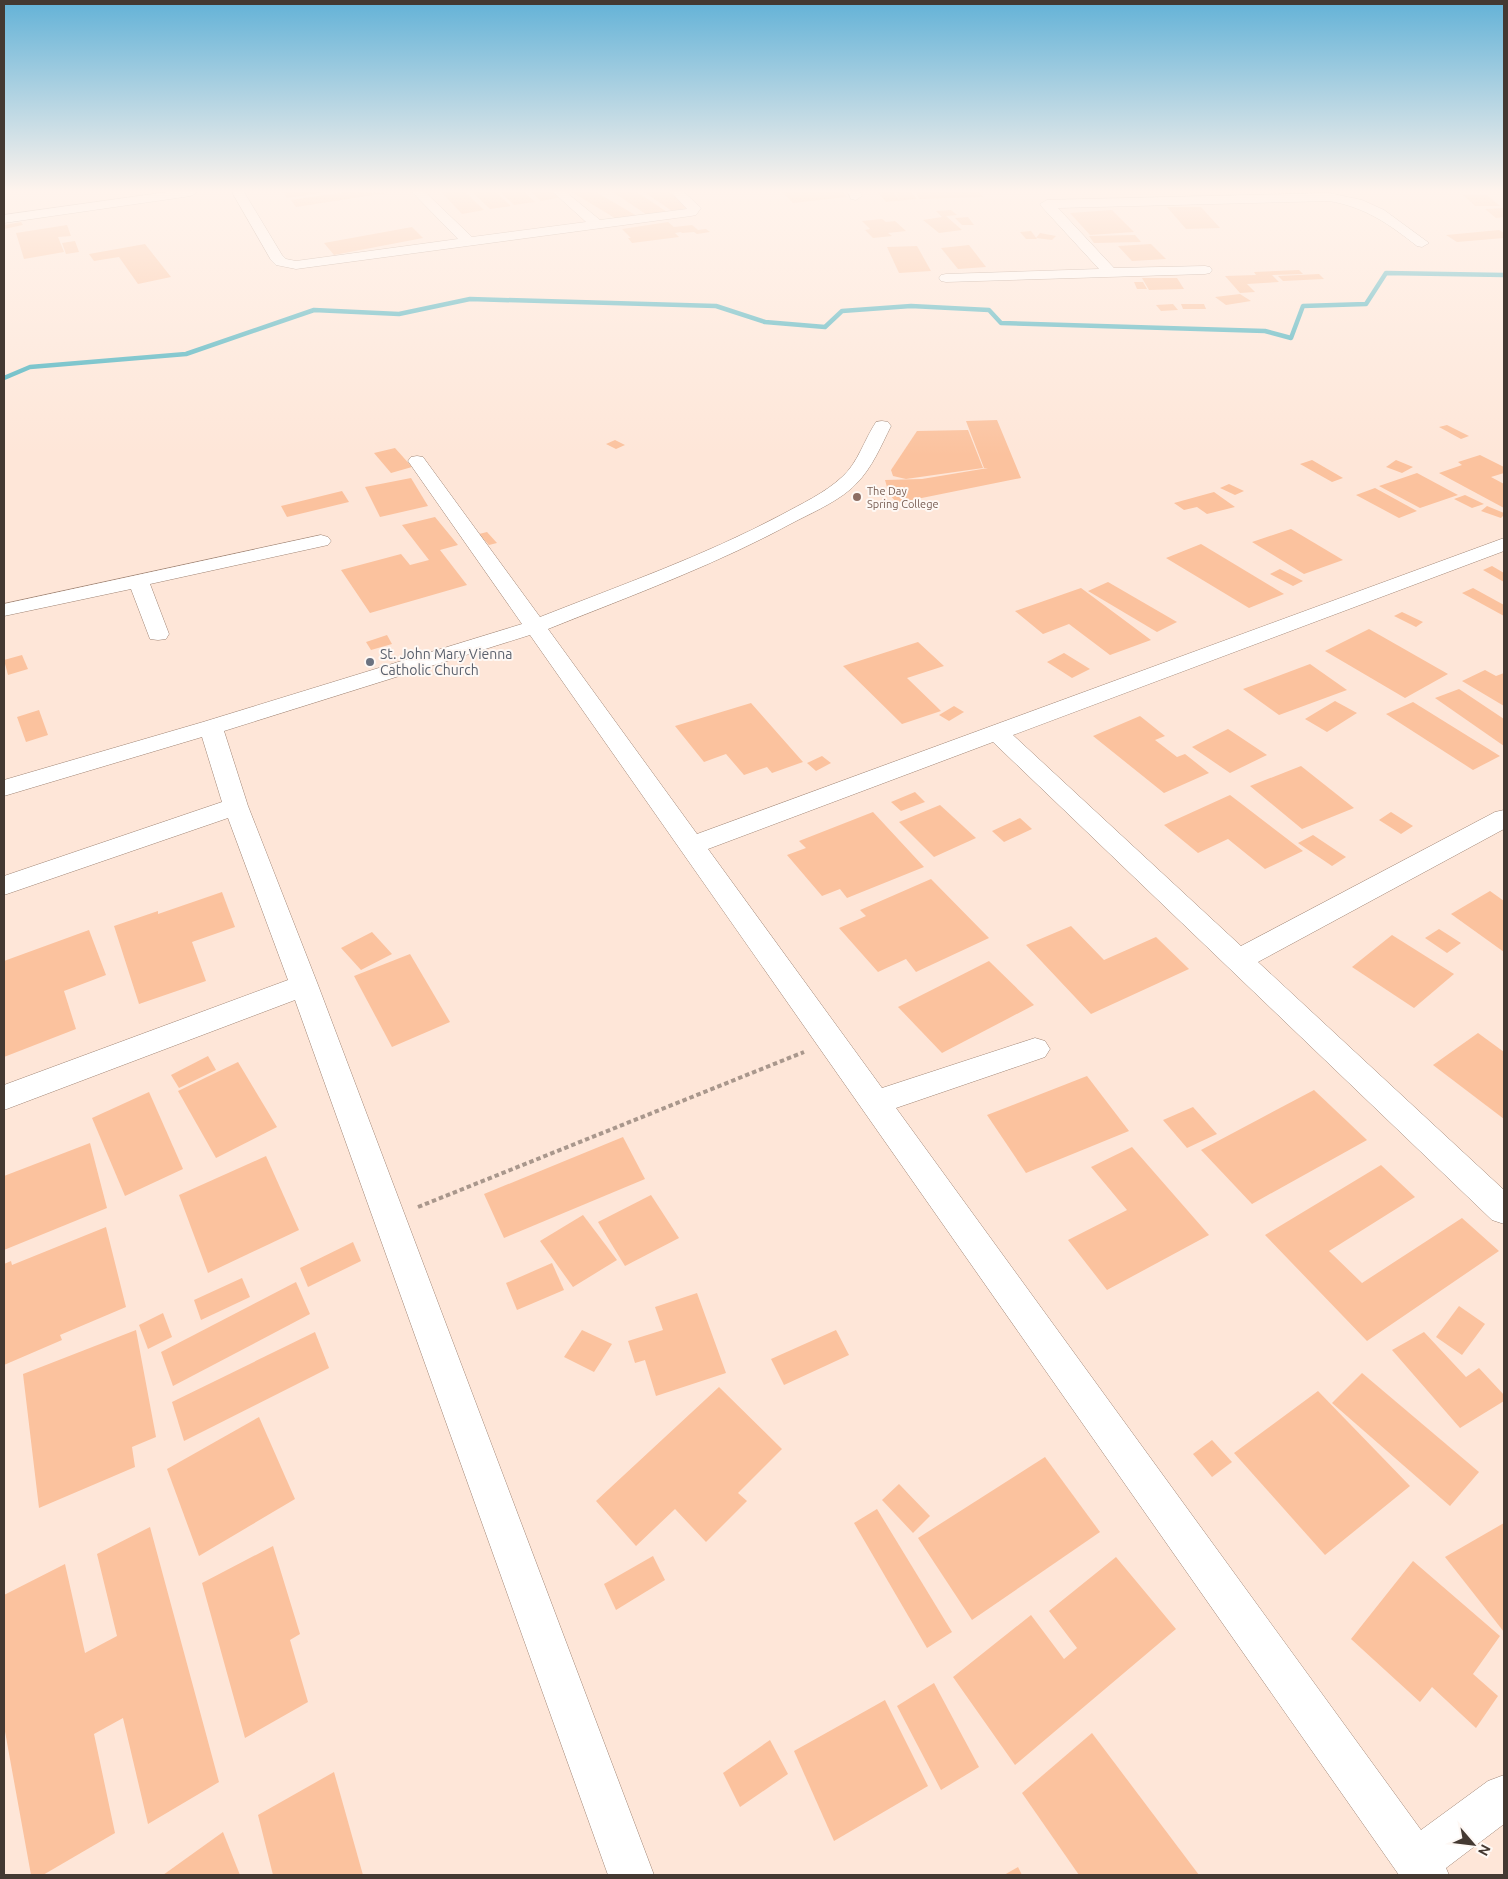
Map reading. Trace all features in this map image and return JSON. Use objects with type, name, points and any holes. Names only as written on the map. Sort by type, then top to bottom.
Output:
[{"type":"street","points":[[4,788],[211,727],[534,627],[688,566],[759,534],[818,502],[849,481],[864,462],[882,426]]},
{"type":"street","points":[[417,461],[1421,1869],[1504,1797]]},
{"type":"street","points":[[4,610],[321,541]]},
{"type":"street","points":[[691,846],[998,734],[1504,544]]},
{"type":"street","points":[[138,581],[158,634]]},
{"type":"street","points":[[211,727],[236,806],[304,985],[631,1875]]},
{"type":"street","points":[[998,734],[1504,1210]]},
{"type":"street","points":[[4,886],[236,806]]},
{"type":"street","points":[[1239,960],[1504,818]]},
{"type":"street","points":[[4,1098],[304,985]]},
{"type":"street","points":[[874,1102],[1035,1049]]},
{"type":"path","points":[[390,1218],[830,1042]]},
{"type":"building","points":[[135,280],[158,280],[138,284]]},
{"type":"building","points":[[1143,280],[1178,280],[1184,289],[1149,290]]},
{"type":"building","points":[[1228,280],[1277,280],[1279,282],[1247,284],[1255,292],[1240,293]]},
{"type":"building","points":[[1282,280],[1310,280],[1283,281]]},
{"type":"building","points":[[1134,282],[1143,282],[1147,289],[1137,289]]},
{"type":"building","points":[[1240,294],[1251,301],[1226,305],[1215,297]]},
{"type":"building","points":[[1173,304],[1178,310],[1161,311],[1156,305]]},
{"type":"building","points":[[1181,304],[1204,304],[1206,309],[1183,309]]},
{"type":"building","points":[[997,420],[1021,478],[897,503],[889,494],[885,480],[922,479],[988,468],[984,468],[966,421]]},
{"type":"building","points":[[1447,425],[1469,436],[1461,439],[1439,427]]},
{"type":"building","points":[[968,430],[983,468],[906,479],[893,476],[891,470],[917,431]]},
{"type":"building","points":[[615,440],[625,445],[616,449],[606,444]]},
{"type":"building","points":[[395,448],[412,467],[391,473],[374,453]]},
{"type":"building","points":[[1480,455],[1504,467],[1504,473],[1491,477],[1504,484],[1504,508],[1439,473],[1462,465],[1458,462]]},
{"type":"building","points":[[1312,460],[1343,478],[1332,482],[1300,464]]},
{"type":"building","points":[[1396,460],[1413,467],[1402,473],[1386,467]]},
{"type":"building","points":[[1417,473],[1458,495],[1420,508],[1379,486]]},
{"type":"building","points":[[411,478],[428,506],[380,517],[365,487]]},
{"type":"building","points":[[1229,484],[1244,491],[1235,495],[1220,488]]},
{"type":"building","points":[[1375,488],[1417,511],[1399,518],[1356,495]]},
{"type":"building","points":[[342,491],[349,502],[287,517],[281,506]]},
{"type":"building","points":[[1214,492],[1235,507],[1207,514],[1197,507],[1184,510],[1174,503]]},
{"type":"building","points":[[1465,495],[1484,504],[1472,508],[1454,499]]},
{"type":"building","points":[[1487,506],[1504,513],[1504,515],[1501,518],[1481,511]]},
{"type":"building","points":[[435,517],[458,545],[440,550],[467,585],[370,613],[341,570],[401,554],[410,565],[429,560],[402,525]]},
{"type":"building","points":[[1291,529],[1343,560],[1304,574],[1252,542]]},
{"type":"building","points":[[487,532],[497,543],[489,545],[479,534]]},
{"type":"building","points":[[1201,544],[1284,594],[1249,608],[1166,558]]},
{"type":"building","points":[[1492,566],[1504,573],[1504,582],[1483,570]]},
{"type":"building","points":[[1280,569],[1303,581],[1293,586],[1270,574]]},
{"type":"building","points":[[1108,582],[1177,622],[1157,632],[1088,591]]},
{"type":"building","points":[[1081,588],[1151,640],[1110,655],[1069,624],[1043,634],[1015,611]]},
{"type":"building","points":[[1473,588],[1504,605],[1504,616],[1462,593]]},
{"type":"building","points":[[1402,612],[1423,622],[1416,627],[1394,616]]},
{"type":"building","points":[[1369,629],[1448,674],[1405,698],[1325,651]]},
{"type":"building","points":[[387,635],[392,644],[371,650],[366,642]]},
{"type":"building","points":[[918,642],[944,666],[907,678],[941,711],[902,724],[843,666]]},
{"type":"building","points":[[1064,653],[1090,669],[1072,678],[1047,662]]},
{"type":"building","points":[[22,655],[28,669],[8,675],[4,660]]},
{"type":"building","points":[[1310,664],[1347,690],[1279,715],[1243,689]]},
{"type":"building","points":[[1485,670],[1496,676],[1504,673],[1504,706],[1462,681]]},
{"type":"building","points":[[1459,689],[1504,719],[1504,746],[1435,698]]},
{"type":"building","points":[[1335,701],[1357,713],[1327,732],[1305,719]]},
{"type":"building","points":[[1413,702],[1500,756],[1473,770],[1386,714]]},
{"type":"building","points":[[751,703],[803,762],[772,773],[767,767],[744,775],[726,754],[704,762],[675,726]]},
{"type":"building","points":[[954,706],[964,712],[949,721],[939,715]]},
{"type":"building","points":[[39,710],[48,735],[26,742],[17,717]]},
{"type":"building","points":[[1140,716],[1165,736],[1155,740],[1177,757],[1185,754],[1209,773],[1164,793],[1093,736]]},
{"type":"building","points":[[1228,729],[1267,755],[1230,773],[1192,747]]},
{"type":"building","points":[[822,756],[831,763],[816,771],[807,763]]},
{"type":"building","points":[[1301,766],[1354,808],[1302,829],[1250,786]]},
{"type":"building","points":[[915,792],[925,802],[901,811],[891,802]]},
{"type":"building","points":[[1230,795],[1303,851],[1265,869],[1228,839],[1198,853],[1164,825]]},
{"type":"building","points":[[940,805],[976,838],[934,857],[899,822]]},
{"type":"building","points":[[873,812],[924,867],[847,898],[840,889],[822,896],[787,855],[806,848],[799,841]]},
{"type":"building","points":[[1391,812],[1413,826],[1401,834],[1379,820]]},
{"type":"building","points":[[1020,818],[1032,829],[1004,842],[992,831]]},
{"type":"building","points":[[1313,835],[1346,857],[1332,866],[1298,843]]},
{"type":"building","points":[[931,879],[989,938],[916,972],[906,959],[878,972],[839,928],[866,916],[860,910]]},
{"type":"building","points":[[1490,891],[1504,901],[1504,952],[1451,914]]},
{"type":"building","points":[[222,892],[235,927],[192,942],[206,981],[139,1004],[114,926],[158,911],[158,914]]},
{"type":"building","points":[[1071,926],[1104,960],[1156,937],[1189,969],[1091,1014],[1026,945]]},
{"type":"building","points":[[1439,929],[1461,943],[1447,953],[1425,938]]},
{"type":"building","points":[[89,930],[106,975],[64,991],[76,1029],[4,1057],[4,961]]},
{"type":"building","points":[[372,932],[392,954],[361,970],[341,948]]},
{"type":"building","points":[[1392,935],[1454,974],[1414,1008],[1352,967]]},
{"type":"building","points":[[410,954],[450,1022],[392,1047],[354,976]]},
{"type":"building","points":[[989,961],[1034,1005],[942,1053],[898,1007]]},
{"type":"building","points":[[1478,1033],[1504,1052],[1504,1119],[1433,1065]]},
{"type":"building","points":[[208,1056],[216,1070],[179,1088],[171,1075]]},
{"type":"building","points":[[238,1062],[277,1127],[216,1158],[178,1091]]},
{"type":"building","points":[[1087,1076],[1129,1131],[1026,1173],[987,1115]]},
{"type":"building","points":[[1314,1090],[1367,1140],[1252,1204],[1201,1150]]},
{"type":"building","points":[[149,1092],[183,1169],[125,1196],[92,1118]]},
{"type":"building","points":[[1193,1107],[1217,1134],[1187,1148],[1163,1120]]},
{"type":"building","points":[[623,1137],[645,1179],[504,1238],[484,1194]]},
{"type":"building","points":[[90,1143],[107,1208],[4,1250],[4,1176]]},
{"type":"building","points":[[1132,1147],[1209,1235],[1107,1290],[1068,1240],[1127,1210],[1091,1167]]},
{"type":"building","points":[[266,1156],[299,1230],[208,1273],[179,1195]]},
{"type":"building","points":[[1381,1165],[1415,1197],[1329,1251],[1362,1283],[1462,1218],[1499,1251],[1367,1341],[1265,1235]]},
{"type":"building","points":[[651,1195],[679,1238],[625,1266],[598,1222]]},
{"type":"building","points":[[583,1215],[617,1260],[573,1287],[540,1241]]},
{"type":"building","points":[[106,1227],[126,1307],[60,1335],[62,1340],[4,1365],[4,1264],[11,1261],[12,1265]]},
{"type":"building","points":[[353,1242],[361,1261],[308,1287],[300,1268]]},
{"type":"building","points":[[552,1263],[564,1290],[517,1310],[506,1283]]},
{"type":"building","points":[[242,1278],[250,1297],[201,1320],[194,1300]]},
{"type":"building","points":[[296,1282],[310,1314],[173,1386],[161,1352]]},
{"type":"building","points":[[697,1293],[726,1373],[656,1396],[645,1360],[635,1363],[628,1341],[663,1330],[655,1307]]},
{"type":"building","points":[[1459,1306],[1485,1324],[1462,1355],[1436,1337]]},
{"type":"building","points":[[163,1313],[172,1337],[148,1349],[139,1325]]},
{"type":"building","points":[[136,1330],[156,1437],[132,1447],[135,1467],[39,1508],[23,1374]]},
{"type":"building","points":[[582,1330],[612,1344],[594,1372],[564,1357]]},
{"type":"building","points":[[836,1330],[849,1355],[784,1385],[771,1359]]},
{"type":"building","points":[[315,1332],[329,1368],[184,1441],[172,1402]]},
{"type":"building","points":[[1424,1332],[1466,1377],[1479,1368],[1504,1395],[1504,1401],[1460,1428],[1392,1350]]},
{"type":"building","points":[[1362,1373],[1479,1472],[1450,1506],[1332,1403]]},
{"type":"building","points":[[719,1387],[782,1449],[738,1493],[747,1501],[706,1542],[675,1509],[636,1546],[596,1501]]},
{"type":"building","points":[[1318,1391],[1410,1486],[1325,1555],[1234,1453]]},
{"type":"building","points":[[259,1417],[295,1499],[199,1556],[167,1469]]},
{"type":"building","points":[[1212,1440],[1232,1462],[1212,1477],[1193,1454]]},
{"type":"building","points":[[1045,1457],[1100,1532],[972,1620],[918,1538]]},
{"type":"building","points":[[899,1484],[930,1516],[913,1533],[882,1500]]},
{"type":"building","points":[[877,1509],[952,1632],[927,1648],[854,1523]]},
{"type":"building","points":[[1504,1523],[1504,1632],[1445,1557]]},
{"type":"building","points":[[150,1527],[219,1782],[148,1824],[123,1718],[94,1734],[115,1833],[43,1875],[31,1875],[4,1726],[4,1595],[65,1564],[85,1653],[117,1636],[97,1554]]},
{"type":"building","points":[[273,1546],[300,1634],[290,1640],[308,1702],[245,1738],[202,1583]]},
{"type":"building","points":[[653,1556],[665,1580],[616,1610],[604,1584]]},
{"type":"building","points":[[1116,1557],[1176,1629],[1015,1765],[953,1677],[1031,1615],[1064,1659],[1077,1648],[1049,1611]]},
{"type":"building","points":[[1413,1561],[1500,1636],[1473,1674],[1498,1696],[1476,1728],[1432,1687],[1420,1702],[1351,1639]]},
{"type":"building","points":[[934,1683],[979,1767],[941,1790],[897,1706]]},
{"type":"building","points":[[885,1700],[928,1786],[834,1841],[794,1751]]},
{"type":"building","points":[[1092,1733],[1199,1875],[1079,1875],[1022,1793]]},
{"type":"building","points":[[770,1740],[788,1774],[740,1807],[723,1773]]},
{"type":"building","points":[[334,1772],[363,1875],[273,1875],[258,1815]]},
{"type":"building","points":[[223,1832],[240,1875],[163,1875]]},
{"type":"building","points":[[1018,1867],[1022,1875],[1004,1875]]},
{"type":"waterway","points":[[4,378],[30,367],[186,354],[314,310],[399,314],[470,299],[716,306],[765,322],[825,327],[842,311],[911,306],[989,310],[1001,323],[1265,331],[1291,338],[1303,306],[1366,304],[1382,280]]},
{"type":"place","name":"The Day Spring College","points":[[857,497]]},
{"type":"place","name":"St. John Mary Vienna Catholic Church","points":[[370,662]]}]
